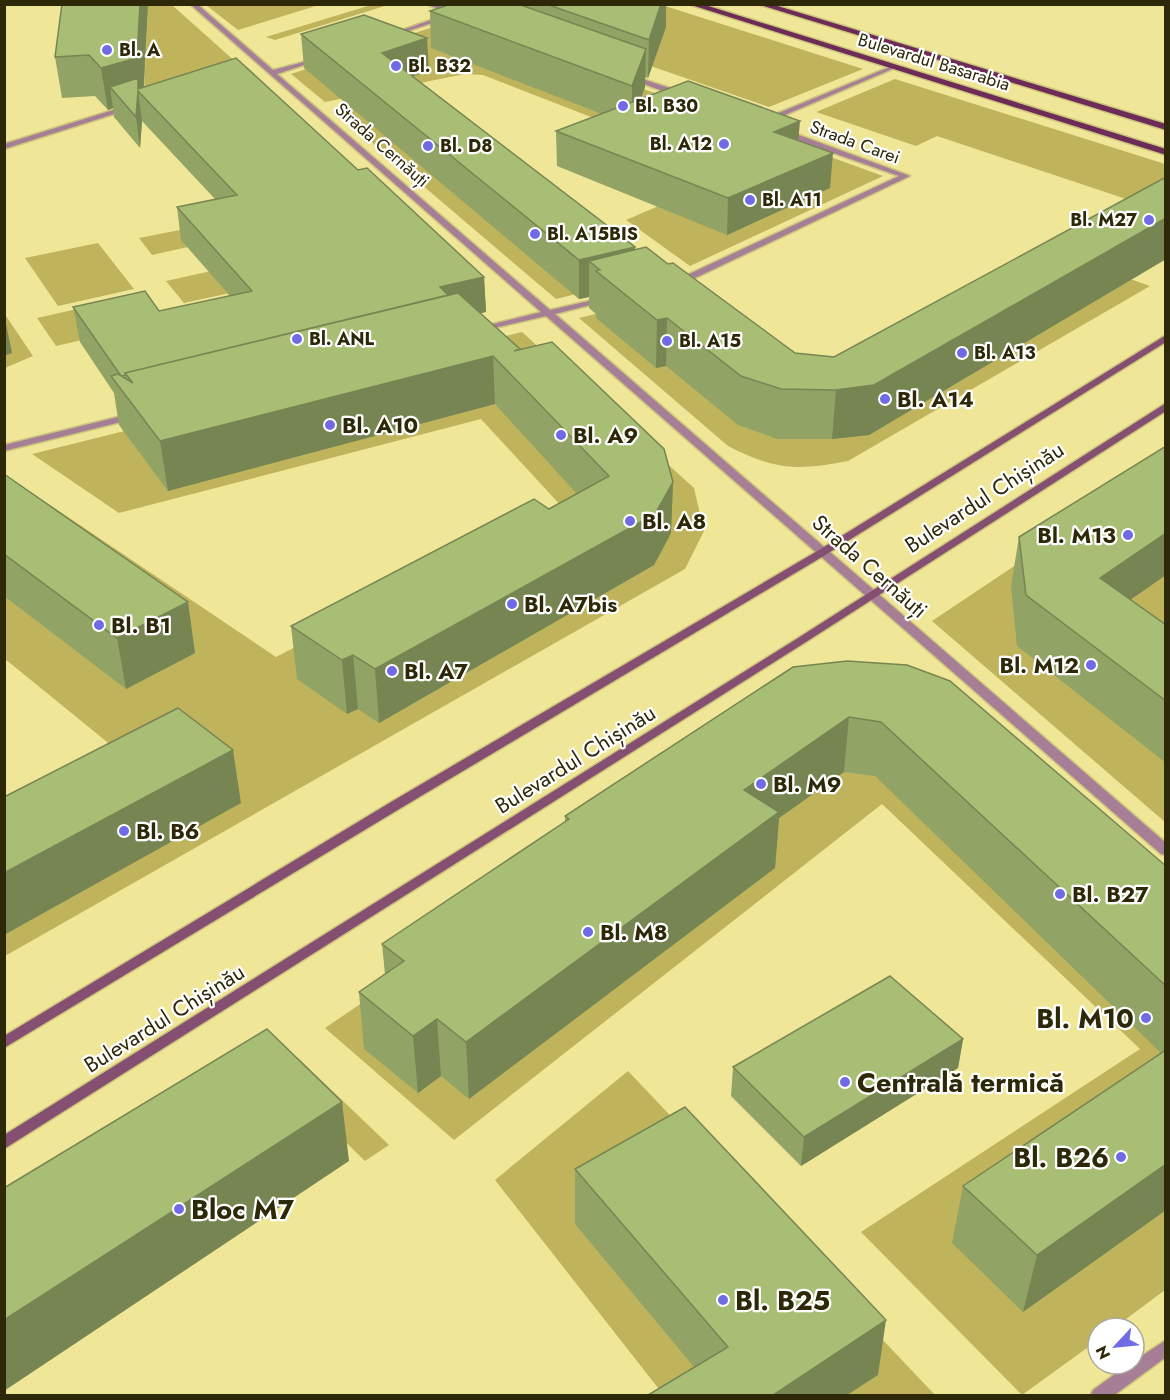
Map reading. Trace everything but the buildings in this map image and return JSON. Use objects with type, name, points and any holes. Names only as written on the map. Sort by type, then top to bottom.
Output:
[{"type":"main road","name":"Bulevardul Basarabia","points":[[692,4],[1166,152]]},
{"type":"main road","name":"Bulevardul Basarabia","points":[[761,4],[1166,127]]},
{"type":"main road","name":"Bulevardul Chișinău","points":[[4,1042],[386,811],[823,552],[1166,338]]},
{"type":"main road","name":"Bulevardul Chișinău","points":[[4,1143],[1166,406]]},
{"type":"street","name":"Strada Cernăuți","points":[[193,4],[264,70],[548,313],[1166,851]]},
{"type":"street","points":[[429,4],[466,18]]},
{"type":"street","points":[[388,36],[455,14]]},
{"type":"street","points":[[264,70],[298,65],[320,58]]},
{"type":"street","points":[[769,127],[758,123],[894,67]]},
{"type":"street","points":[[626,76],[692,99]]},
{"type":"street","points":[[4,147],[136,106]]},
{"type":"street","name":"Strada Carei","points":[[668,283],[690,277],[906,176],[780,131]]},
{"type":"street","points":[[467,333],[613,296]]},
{"type":"street","points":[[4,448],[144,414]]},
{"type":"street","points":[[1099,1395],[1166,1347]]},
{"type":"shaded area","points":[[148,5],[172,5],[238,64],[144,93]]},
{"type":"shaded area","points":[[206,5],[319,5],[238,30]]},
{"type":"shaded area","points":[[371,5],[388,5],[275,40],[266,37]]},
{"type":"shaded area","points":[[474,5],[662,5],[863,69],[769,107]]},
{"type":"shaded area","points":[[454,20],[883,176],[690,266],[626,220],[735,173],[483,75],[465,74],[325,102],[291,74]]},
{"type":"shaded area","points":[[895,79],[1165,164],[1165,212],[937,136],[916,146],[816,112]]},
{"type":"shaded area","points":[[430,91],[666,272],[556,299],[334,110]]},
{"type":"shaded area","points":[[190,228],[188,247],[152,255],[139,238]]},
{"type":"shaded area","points":[[98,243],[134,289],[58,306],[25,258]]},
{"type":"shaded area","points":[[1063,255],[1150,286],[848,461],[830,464],[800,467],[773,464],[728,446],[579,318],[690,291],[820,389]]},
{"type":"shaded area","points":[[225,268],[244,290],[184,303],[166,281]]},
{"type":"shaded area","points":[[139,295],[161,322],[56,346],[37,318]]},
{"type":"shaded area","points":[[4,313],[33,356],[5,368],[4,368]]},
{"type":"shaded area","points":[[522,332],[694,488],[704,531],[685,569],[5,956],[5,825],[128,759],[5,659],[4,474],[276,657],[563,508],[481,419],[119,513],[32,454]]},
{"type":"shaded area","points":[[1165,465],[1165,822],[932,621]]},
{"type":"shaded area","points":[[827,687],[1165,884],[1165,1290],[1130,1316],[1086,1316],[1086,1349],[1022,1395],[861,1232],[1140,1049],[882,804],[454,1140],[325,1028]]},
{"type":"shaded area","points":[[297,1057],[389,1145],[365,1161],[274,1072]]},
{"type":"shaded area","points":[[628,1071],[935,1395],[658,1395],[662,1393],[495,1180]]},
{"type":"place","name":"Bl. A","points":[[107,50]]},
{"type":"place","name":"Bl. B32","points":[[396,66]]},
{"type":"place","name":"Bl. B30","points":[[623,106]]},
{"type":"place","name":"Bl. A12","points":[[724,144]]},
{"type":"place","name":"Bl. D8","points":[[428,146]]},
{"type":"place","name":"Bl. A11","points":[[750,200]]},
{"type":"place","name":"Bl. M27","points":[[1149,220]]},
{"type":"place","name":"Bl. A15BIS","points":[[535,234]]},
{"type":"place","name":"Bl. ANL","points":[[297,339]]},
{"type":"place","name":"Bl. A15","points":[[667,341]]},
{"type":"place","name":"Bl. A13","points":[[962,353]]},
{"type":"place","name":"Bl. A14","points":[[885,399]]},
{"type":"place","name":"Bl. A10","points":[[330,425]]},
{"type":"place","name":"Bl. A9","points":[[561,435]]},
{"type":"place","name":"Bl. A8","points":[[630,521]]},
{"type":"place","name":"Bl. M13","points":[[1128,535]]},
{"type":"place","name":"Bl. A7bis","points":[[512,604]]},
{"type":"place","name":"Bl. B1","points":[[99,625]]},
{"type":"place","name":"Bl. M12","points":[[1091,665]]},
{"type":"place","name":"Bl. A7","points":[[392,671]]},
{"type":"place","name":"Bl. M9","points":[[761,784]]},
{"type":"place","name":"Bl. B6","points":[[124,831]]},
{"type":"place","name":"Bl. B27","points":[[1060,894]]},
{"type":"place","name":"Bl. M8","points":[[588,932]]},
{"type":"place","name":"Bl. M10","points":[[1146,1018]]},
{"type":"place","name":"Centrală termică","points":[[845,1082]]},
{"type":"place","name":"Bl. B26","points":[[1121,1157]]},
{"type":"place","name":"Bloc M7","points":[[179,1209]]},
{"type":"place","name":"Bl. B25","points":[[723,1300]]}]
